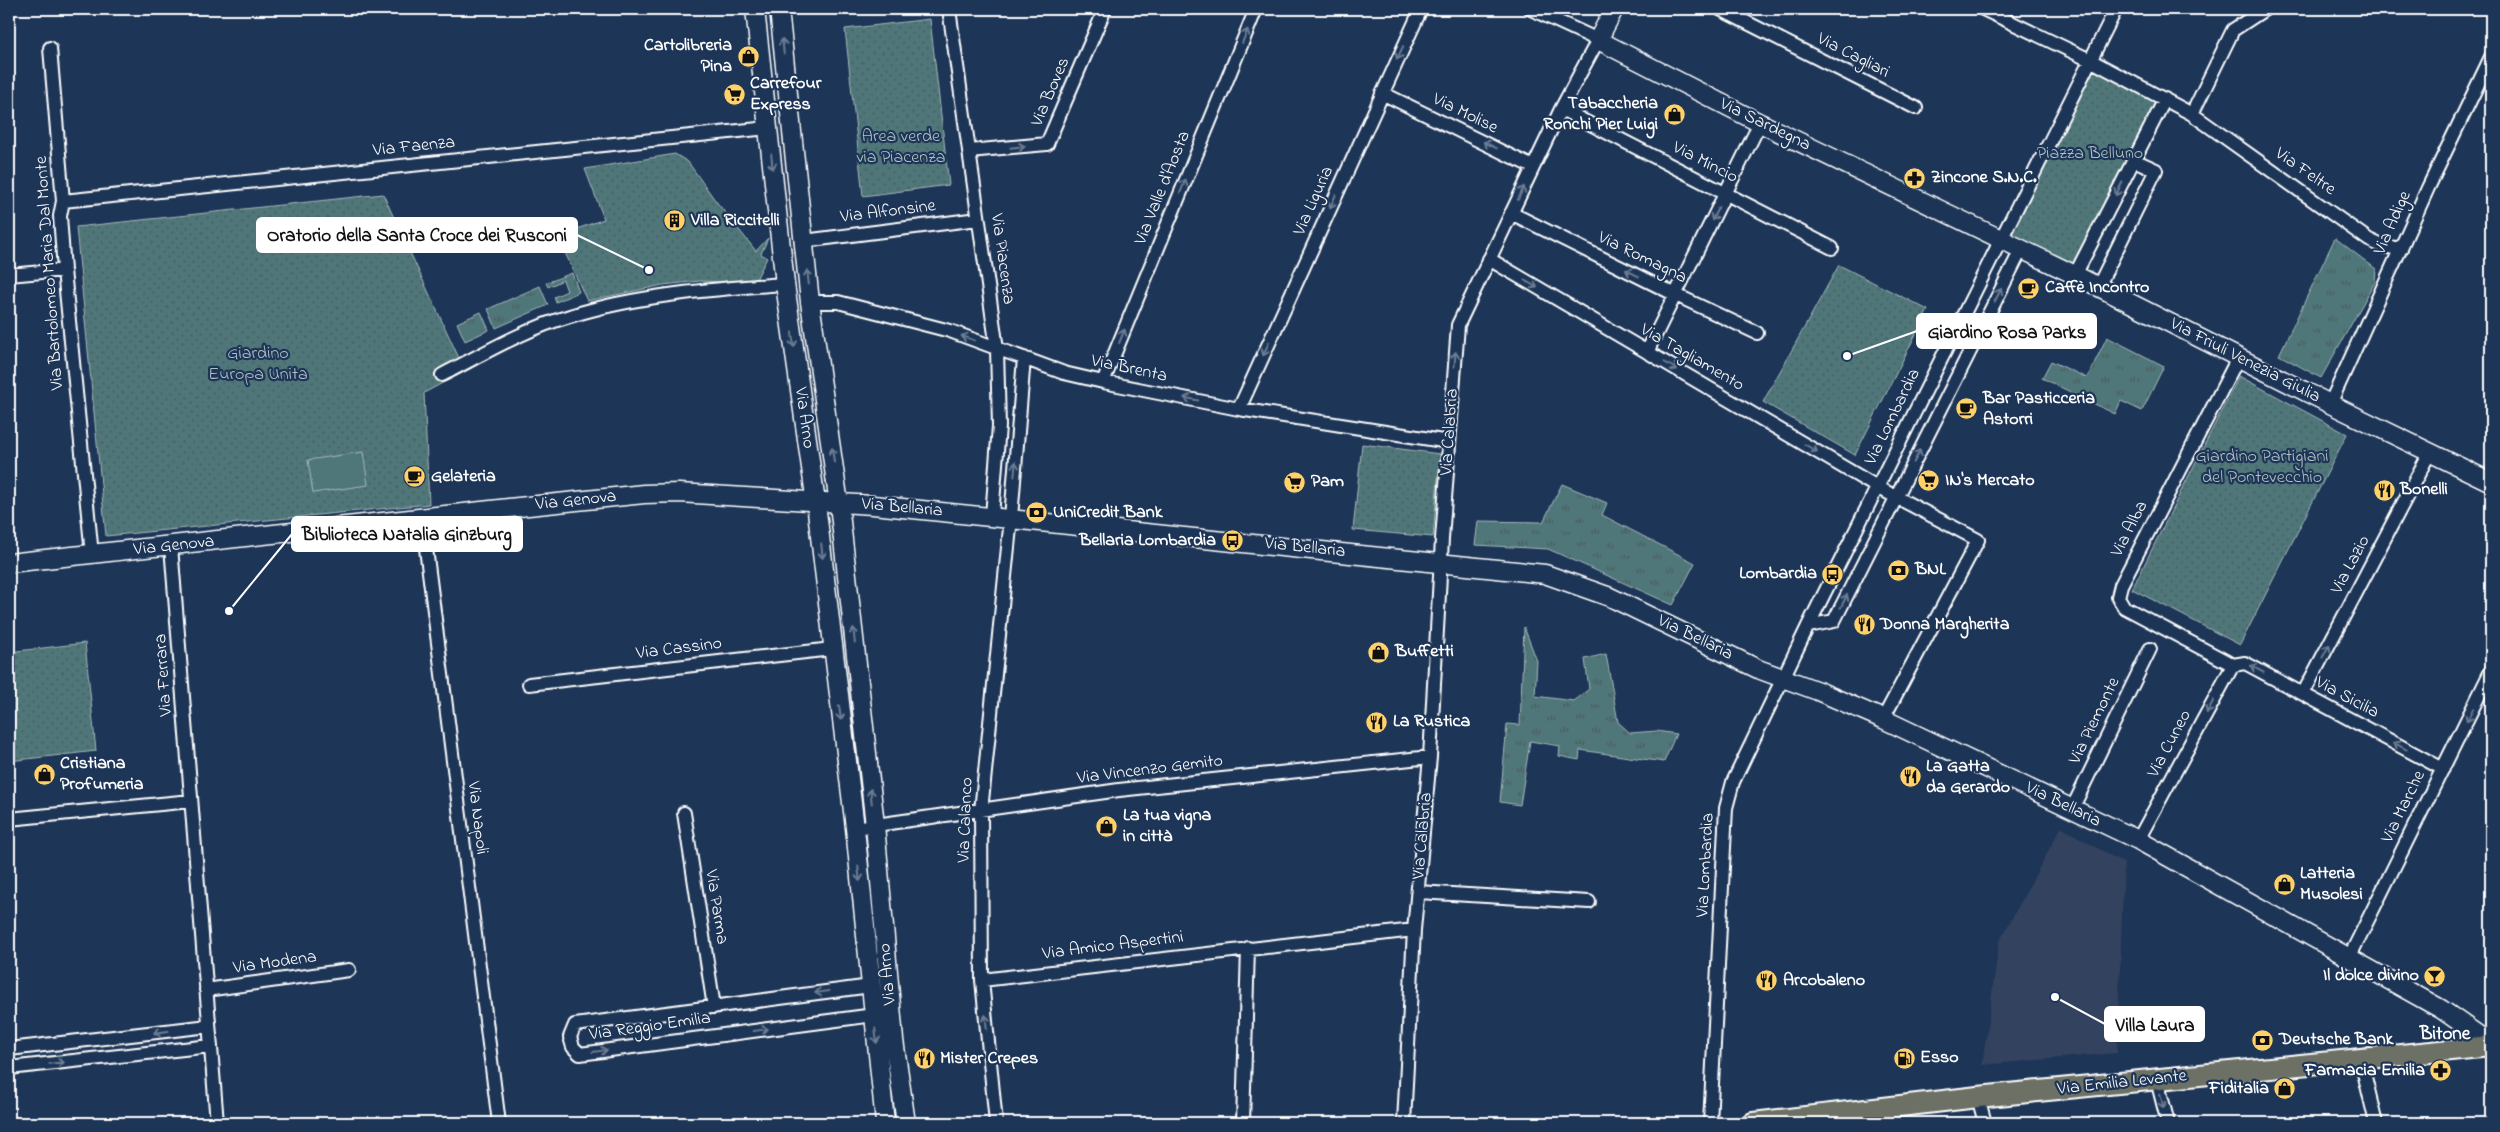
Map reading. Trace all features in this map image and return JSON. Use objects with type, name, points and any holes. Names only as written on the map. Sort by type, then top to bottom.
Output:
[{"type":"main road","name":"Via Emilia Levante","points":[[1753,1123],[1978,1097],[2361,1060],[2491,1045]]},
{"type":"street","name":"Via Arno","points":[[755,9],[785,284],[816,503],[832,649],[855,828],[885,1123]]},
{"type":"street","name":"Via Arno","points":[[779,9],[810,302],[840,504],[875,825],[894,1040],[906,1123]]},
{"type":"street","name":"Via Piacenza","points":[[949,9],[997,349],[999,426],[992,516]]},
{"type":"street","name":"Via Boves","points":[[969,151],[1047,144],[1105,9]]},
{"type":"street","name":"Via Valle d'Aosta","points":[[1103,382],[1256,9]]},
{"type":"street","name":"Via Liguria","points":[[1239,409],[1421,9]]},
{"type":"street","name":"Via Sardegna","points":[[1531,9],[1598,40],[1760,123],[2000,239]]},
{"type":"street","name":"Via Calabria","points":[[1404,1123],[1414,930],[1430,757],[1440,562],[1458,325],[1533,167],[1614,9]]},
{"type":"street","name":"Via Cagliari","points":[[1720,9],[1916,108]]},
{"type":"street","points":[[1982,9],[2090,60],[2192,114],[2234,30],[2265,9]]},
{"type":"street","name":"Via Lombardia","points":[[1710,1123],[1726,808],[1745,754],[2116,9]]},
{"type":"street","name":"Via Bartolomeo Maria Dal Monte","points":[[50,48],[63,201],[60,216],[64,270],[92,555]]},
{"type":"street","name":"Via Adige","points":[[2330,404],[2491,57]]},
{"type":"street","name":"Via Molise","points":[[1382,93],[1533,167]]},
{"type":"street","points":[[2075,275],[2165,99]]},
{"type":"street","name":"Via Mincio","points":[[1562,109],[1832,248]]},
{"type":"street","name":"Via Feltre","points":[[2192,114],[2369,240],[2382,246],[2401,249]]},
{"type":"street","points":[[1647,352],[1760,123]]},
{"type":"street","name":"Via Faenza","points":[[63,201],[768,128]]},
{"type":"street","points":[[2098,287],[2156,170],[2134,160]]},
{"type":"street","name":"Via Romagna","points":[[1511,213],[1676,295],[1758,333]]},
{"type":"street","name":"Via Alfonsine","points":[[804,241],[978,219]]},
{"type":"street","name":"Via Friuli Venezia Giulia","points":[[2000,239],[2330,404],[2491,482]]},
{"type":"street","points":[[1808,626],[1834,621],[2021,250]]},
{"type":"street","name":"Via Tagliamento","points":[[1489,260],[1896,497]]},
{"type":"street","points":[[9,275],[64,270]]},
{"type":"street","points":[[442,375],[512,339],[569,316],[623,304],[685,294],[785,284]]},
{"type":"street","name":"Via Brenta","points":[[810,302],[838,302],[950,332],[1064,373],[1103,382],[1239,409],[1449,442]]},
{"type":"street","points":[[1011,518],[1024,358]]},
{"type":"street","name":"Via Alba","points":[[2233,664],[2124,607],[2118,597],[2121,585],[2238,358]]},
{"type":"street","name":"Via Lazio","points":[[2303,694],[2430,452]]},
{"type":"street","name":"Via Genova","points":[[9,563],[644,494],[711,494],[816,503]]},
{"type":"street","points":[[1883,719],[1978,540],[1896,497]]},
{"type":"street","name":"Via Bellaria","points":[[816,503],[992,516],[1440,562],[1545,574],[1574,583],[1610,596],[1782,680],[1818,690],[1883,719],[2138,840],[2442,1009],[2491,1045]]},
{"type":"street","name":"Via Napoli","points":[[422,518],[499,1123]]},
{"type":"street","name":"Via Calanco","points":[[996,1123],[982,980],[981,810],[1011,518]]},
{"type":"street","name":"Via Ferrara","points":[[171,546],[217,1123]]},
{"type":"street","name":"Via Cassino","points":[[529,684],[832,649]]},
{"type":"street","name":"Via Piemonte","points":[[2072,809],[2150,649]]},
{"type":"street","name":"Via Sicilia","points":[[2233,664],[2245,663],[2443,769]]},
{"type":"street","name":"Via Cuneo","points":[[2138,840],[2233,664]]},
{"type":"street","name":"Via Marche","points":[[2349,958],[2491,672]]},
{"type":"street","name":"Via Vincenzo Gemito","points":[[875,825],[1120,790],[1430,757]]},
{"type":"street","points":[[9,819],[191,800]]},
{"type":"street","name":"Via Parma","points":[[684,813],[714,1006]]},
{"type":"street","points":[[855,828],[875,825]]},
{"type":"street","name":"Via Calabria","points":[[1418,892],[1589,902]]},
{"type":"street","name":"Via Amico Aspertini","points":[[982,980],[1414,930]]},
{"type":"street","points":[[1243,1123],[1248,948]]},
{"type":"street","name":"Via Modena","points":[[206,990],[349,970]]},
{"type":"street","name":"Via Reggio Emilia","points":[[871,986],[575,1025],[570,1037],[573,1047],[580,1054],[874,1014]]},
{"type":"street","points":[[9,1049],[209,1026]]},
{"type":"street","points":[[9,1068],[210,1046]]},
{"type":"street","points":[[2361,1060],[2376,1123]]},
{"type":"street","points":[[2157,1080],[2168,1123]]},
{"type":"street","points":[[1978,1097],[1985,1123]]},
{"type":"shaded area","points":[[2061,827],[2124,863],[2117,1053],[1982,1065],[1999,942]]},
{"type":"green space","name":"Area verde via Piacenza","points":[[930,19],[949,185],[863,196],[845,29]]},
{"type":"green space","name":"Piazza Belluno","points":[[2090,60],[2165,99],[2075,275],[2000,239]]},
{"type":"green space","points":[[675,154],[688,162],[715,200],[756,251],[768,238],[761,254],[767,258],[754,283],[700,281],[663,285],[587,301],[552,224],[577,229],[604,219],[585,169]]},
{"type":"green space","name":"Giardino Europa Unita","points":[[383,194],[465,371],[424,393],[429,504],[106,536],[76,227]]},
{"type":"green space","points":[[2335,238],[2376,269],[2375,282],[2321,378],[2279,355]]},
{"type":"green space","points":[[1839,265],[1928,310],[1855,455],[1763,402]]},
{"type":"green space","points":[[572,273],[579,292],[556,302],[554,297],[567,291],[563,280],[548,287],[546,283]]},
{"type":"green space","points":[[540,286],[548,305],[496,328],[488,309]]},
{"type":"green space","points":[[481,312],[489,330],[465,341],[457,323]]},
{"type":"green space","points":[[2107,337],[2164,366],[2142,411],[2121,401],[2115,414],[2042,378],[2051,361],[2087,378]]},
{"type":"green space","name":"Giardino Partigiani del Pontevecchio","points":[[2239,376],[2347,434],[2240,645],[2132,589]]},
{"type":"green space","points":[[1362,444],[1440,454],[1433,537],[1353,530]]},
{"type":"green space","points":[[363,452],[368,485],[313,493],[308,460]]},
{"type":"green space","points":[[1562,484],[1607,503],[1602,515],[1695,563],[1673,605],[1548,549],[1475,545],[1478,521],[1543,522]]},
{"type":"green space","points":[[1524,627],[1537,661],[1535,696],[1574,701],[1589,689],[1585,659],[1606,654],[1618,722],[1630,733],[1657,731],[1676,734],[1664,762],[1580,750],[1579,760],[1559,756],[1560,746],[1530,741],[1520,805],[1500,802],[1507,724],[1520,725]]},
{"type":"green space","points":[[85,643],[96,751],[9,761],[9,652]]},
{"type":"place","name":"Cartolibreria Pina","points":[[748,56]]},
{"type":"place","name":"Carrefour Express","points":[[734,94]]},
{"type":"place","name":"Tabaccheria Ronchi Pier Luigi","points":[[1674,114]]},
{"type":"place","name":"Zincone S.N.C.","points":[[1915,178]]},
{"type":"place","name":"Villa Riccitelli","points":[[675,221]]},
{"type":"place","name":"Oratorio della Santa Croce dei Rusconi","points":[[649,270]]},
{"type":"place","name":"Caffè Incontro","points":[[2029,288]]},
{"type":"place","name":"Giardino Rosa Parks","points":[[1847,356]]},
{"type":"place","name":"Bar Pasticceria Astorri","points":[[1967,409]]},
{"type":"place","name":"Gelateria","points":[[415,477]]},
{"type":"place","name":"IN's Mercato","points":[[1929,481]]},
{"type":"place","name":"Pam","points":[[1295,482]]},
{"type":"place","name":"Bonelli","points":[[2384,490]]},
{"type":"place","name":"UniCredit Bank","points":[[1037,513]]},
{"type":"place","name":"Bellaria Lombardia","points":[[1232,541]]},
{"type":"place","name":"BNL","points":[[1899,570]]},
{"type":"place","name":"Lombardia","points":[[1833,574]]},
{"type":"place","name":"Biblioteca Natalia Ginzburg","points":[[229,611]]},
{"type":"place","name":"Donna Margherita","points":[[1864,625]]},
{"type":"place","name":"Buffetti","points":[[1379,652]]},
{"type":"place","name":"La Rustica","points":[[1377,722]]},
{"type":"place","name":"Cristiana Profumeria","points":[[44,774]]},
{"type":"place","name":"La Gatta da Gerardo","points":[[1910,777]]},
{"type":"place","name":"La tua vigna in città","points":[[1107,826]]},
{"type":"place","name":"Latteria Musolesi","points":[[2284,884]]},
{"type":"place","name":"Il dolce divino","points":[[2435,976]]},
{"type":"place","name":"Arcobaleno","points":[[1767,981]]},
{"type":"place","name":"Villa Laura","points":[[2055,997]]},
{"type":"place","name":"Deutsche Bank","points":[[2263,1040]]},
{"type":"place","name":"Esso","points":[[1904,1058]]},
{"type":"place","name":"Mister Crepes","points":[[924,1059]]},
{"type":"place","name":"Farmacia Emilia","points":[[2441,1071]]},
{"type":"place","name":"Fiditalia","points":[[2285,1089]]},
{"type":"district","name":"Bitone","points":[[2445,1034]]}]
